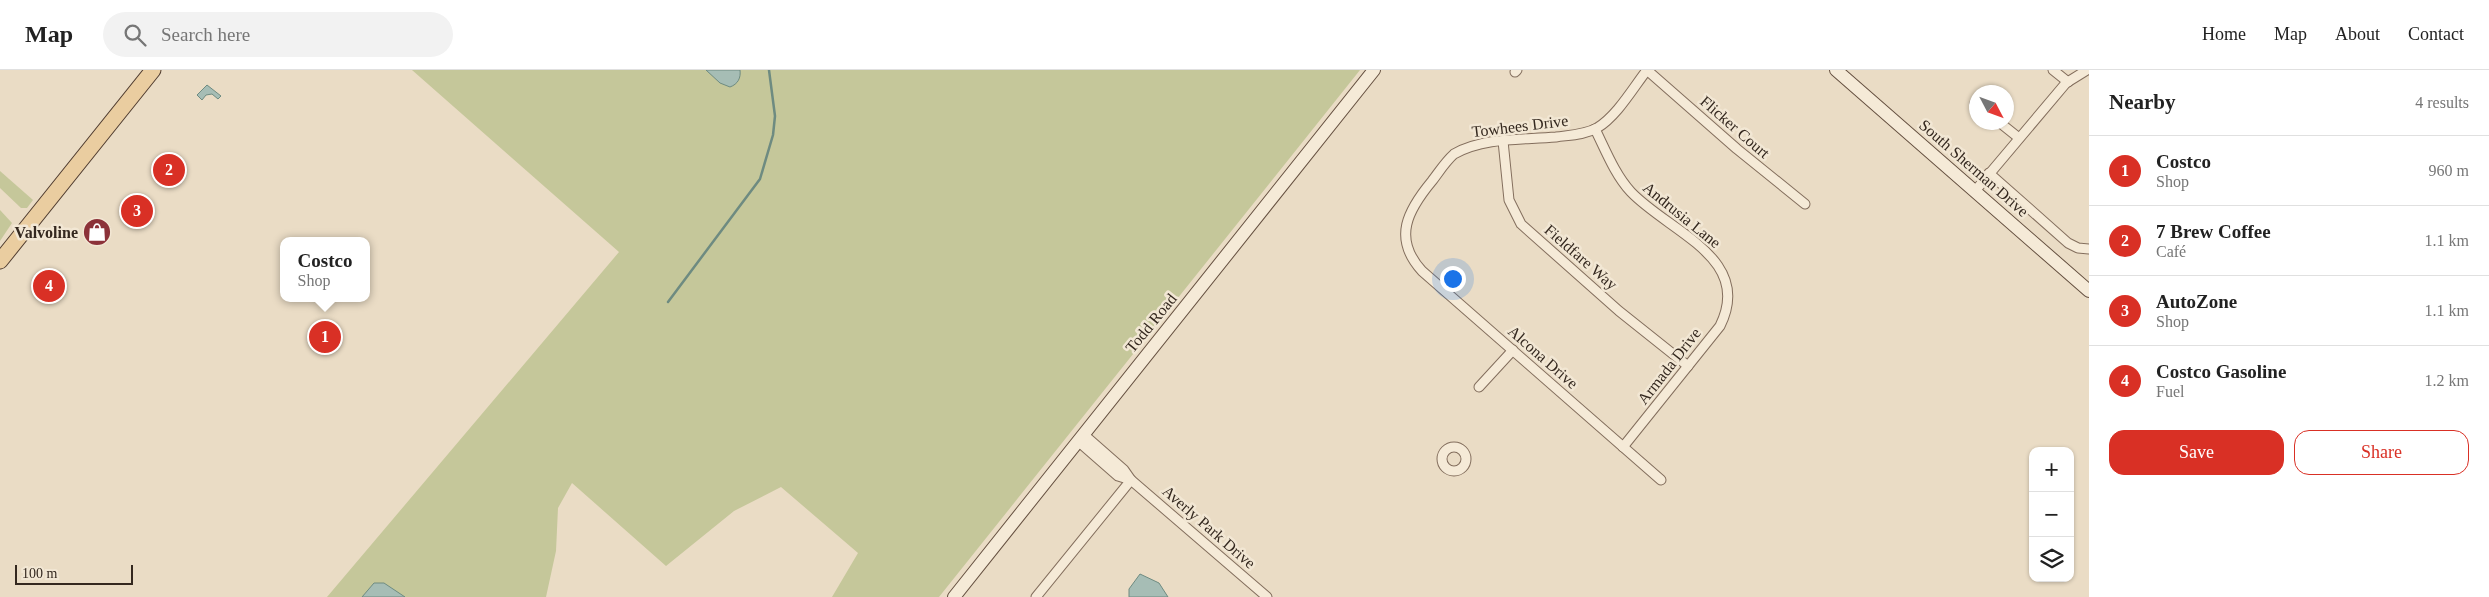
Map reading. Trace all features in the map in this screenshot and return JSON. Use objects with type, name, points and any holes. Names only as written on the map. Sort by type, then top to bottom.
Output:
[{"type":"main road","points":[[0,261],[153,70]]},
{"type":"street","name":"Todd Road","points":[[954,597],[1374,70]]},
{"type":"street","name":"Towhees Drive","points":[[1410,252],[1405,234],[1409,213],[1417,199],[1454,154],[1470,146],[1577,135],[1595,129],[1606,121],[1647,70]]},
{"type":"street","name":"Flicker Court","points":[[1647,70],[1737,149],[1806,204]]},
{"type":"street","name":"South Sherman Drive","points":[[1836,70],[2089,292]]},
{"type":"street","points":[[2053,70],[2068,82]]},
{"type":"street","points":[[1975,191],[2068,82],[2087,72]]},
{"type":"street","name":"Andrusia Lane","points":[[1595,129],[1630,191],[1718,264],[1727,283],[1728,300]]},
{"type":"street","points":[[2010,130],[2019,138]]},
{"type":"street","name":"Fieldfare Way","points":[[1504,141],[1509,200],[1518,220],[1619,311],[1688,366]]},
{"type":"street","points":[[1989,173],[2068,243],[2078,248],[2089,248]]},
{"type":"street","name":"Alcona Drive","points":[[1410,252],[1422,271],[1661,480]]},
{"type":"street","name":"Armada Drive","points":[[1623,447],[1720,326],[1726,314],[1728,300]]},
{"type":"street","points":[[1480,387],[1512,350]]},
{"type":"street","name":"Averly Park Drive","points":[[1080,438],[1118,476],[1130,480],[1267,597]]},
{"type":"street","points":[[1036,597],[1130,480]]},
{"type":"green space","points":[[412,70],[1360,70],[939,597],[832,597],[858,553],[781,487],[734,511],[666,566],[572,483],[558,508],[556,551],[546,597],[327,597],[619,252]]},
{"type":"green space","points":[[0,171],[33,200],[27,208],[21,208],[0,188]]},
{"type":"green space","points":[[0,210],[12,223],[0,241]]},
{"type":"water","points":[[706,70],[740,70],[740,76],[737,82],[730,87],[720,83]]},
{"type":"water","points":[[207,85],[221,96],[218,99],[212,94],[206,95],[202,100],[197,95]]},
{"type":"water","points":[[1140,574],[1159,583],[1168,597],[1129,597],[1129,589]]},
{"type":"water","points":[[374,583],[384,583],[405,597],[362,597]]},
{"type":"waterway","points":[[668,302],[760,179],[773,135],[775,116],[769,70]]},
{"type":"place","name":"7 Brew Coffee","points":[[169,170]]},
{"type":"place","name":"AutoZone","points":[[137,211]]},
{"type":"place","name":"Valvoline","points":[[97,232]]},
{"type":"place","name":"Costco Gasoline","points":[[49,286]]},
{"type":"place","name":"Costco","points":[[325,337]]}]
